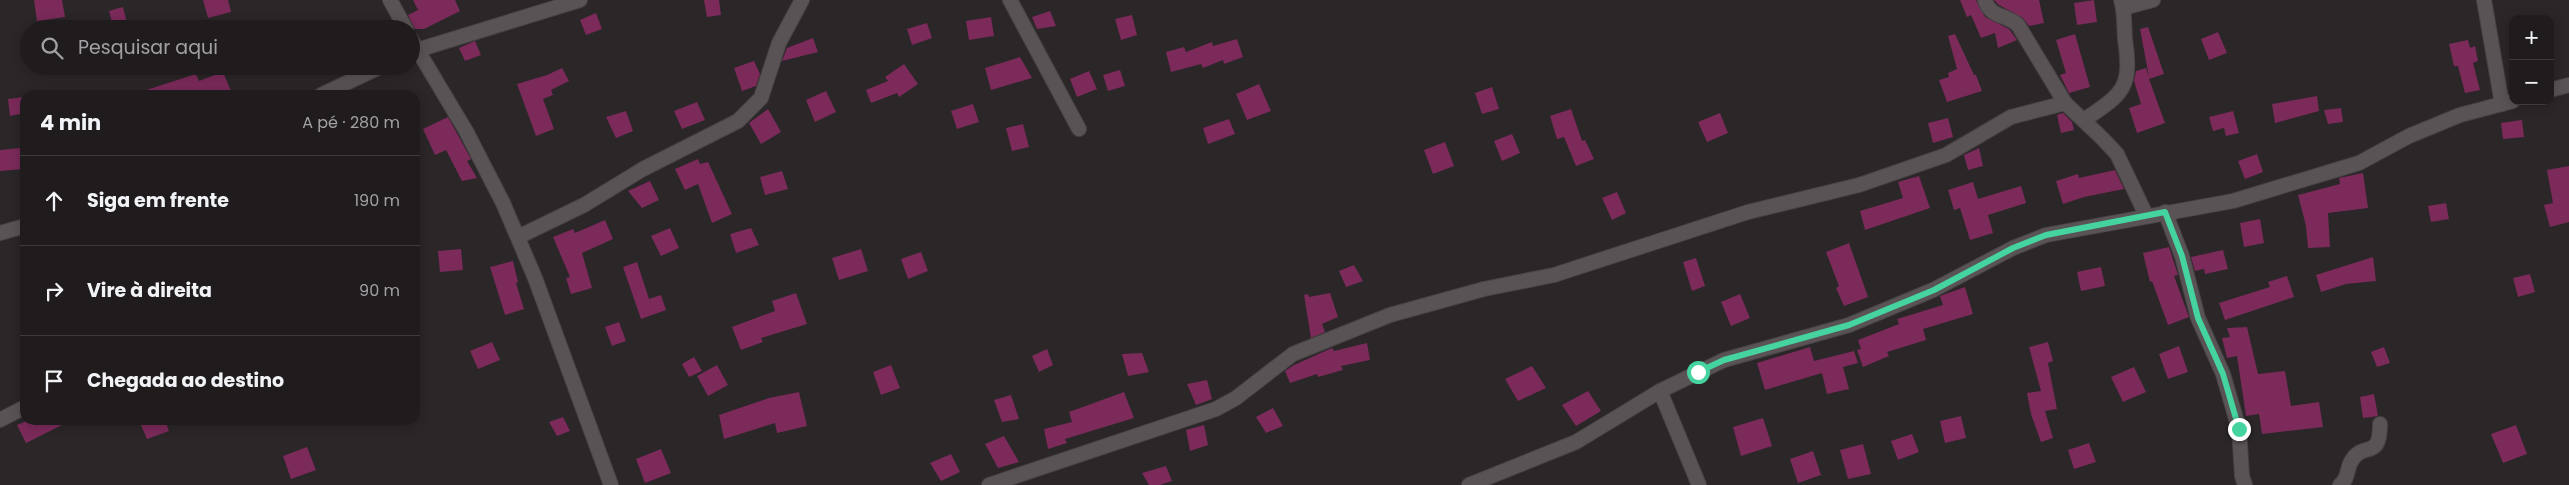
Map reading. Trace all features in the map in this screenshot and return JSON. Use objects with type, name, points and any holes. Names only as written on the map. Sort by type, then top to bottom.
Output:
[{"type":"street","points":[[390,0],[401,20]]},
{"type":"street","points":[[420,45],[580,0]]},
{"type":"street","points":[[518,237],[584,205],[644,168],[738,121],[761,98],[778,43],[802,0]]},
{"type":"street","points":[[1010,0],[1079,129]]},
{"type":"street","points":[[1985,0],[1987,8],[1993,14],[2013,20],[2018,25],[2065,103],[2116,154],[2146,216]]},
{"type":"street","points":[[2084,120],[2109,103],[2119,94],[2126,83],[2129,68],[2122,4],[2153,0]]},
{"type":"street","points":[[1469,485],[1576,442],[1660,391],[1724,360],[1849,325],[1934,290],[2013,248],[2046,235],[2233,201],[2350,166],[2409,136],[2460,114],[2507,103],[2484,0]]},
{"type":"street","points":[[420,58],[466,131],[518,237],[535,278],[611,485]]},
{"type":"street","points":[[332,90],[363,75]]},
{"type":"street","points":[[2554,89],[2569,85]]},
{"type":"street","points":[[989,485],[1216,409],[1236,398],[1293,354],[1390,315],[1484,288],[1554,275],[1748,212],[1859,185],[1946,154],[2010,117],[2065,103]]},
{"type":"street","points":[[2165,212],[2182,256],[2198,318],[2223,374],[2239,429],[2242,476],[2246,485]]},
{"type":"street","points":[[0,233],[20,227]]},
{"type":"street","points":[[1660,391],[1699,485]]},
{"type":"street","points":[[0,420],[20,410]]},
{"type":"street","points":[[2340,485],[2348,474],[2351,461],[2357,455],[2375,447],[2380,438],[2380,424]]},
{"type":"building","points":[[34,0],[62,0],[65,17],[37,20]]},
{"type":"building","points":[[203,0],[228,0],[231,12],[208,18]]},
{"type":"building","points":[[413,0],[455,0],[460,11],[424,29],[420,29],[420,20],[410,20],[408,15],[418,10]]},
{"type":"building","points":[[704,0],[719,0],[721,15],[707,17]]},
{"type":"building","points":[[1960,0],[1976,0],[1985,17],[2009,29],[2017,40],[1998,48],[1995,33],[1981,38],[1971,15],[1967,17]]},
{"type":"building","points":[[1994,0],[2039,0],[2044,23],[2029,26],[2023,18],[1999,5]]},
{"type":"building","points":[[2094,0],[2097,22],[2077,25],[2074,3]]},
{"type":"building","points":[[123,7],[126,20],[111,20],[109,11]]},
{"type":"building","points":[[1050,11],[1056,26],[1037,29],[1032,17]]},
{"type":"building","points":[[596,13],[602,29],[586,35],[580,20]]},
{"type":"building","points":[[1132,15],[1137,35],[1121,40],[1115,19]]},
{"type":"building","points":[[991,17],[994,36],[969,40],[966,21]]},
{"type":"building","points":[[927,23],[932,38],[912,45],[907,29]]},
{"type":"building","points":[[2148,27],[2164,74],[2149,79],[2165,123],[2137,133],[2129,108],[2141,104],[2134,81],[2136,71],[2146,68],[2149,77],[2140,29]]},
{"type":"building","points":[[2218,32],[2227,53],[2209,60],[2201,39]]},
{"type":"building","points":[[1955,34],[1982,91],[1947,102],[1939,80],[1949,77],[1948,73],[1957,69],[1948,36]]},
{"type":"building","points":[[2075,34],[2090,87],[2069,93],[2060,75],[2066,73],[2056,40]]},
{"type":"building","points":[[813,38],[818,52],[782,61],[787,48]]},
{"type":"building","points":[[1237,39],[1243,57],[1224,64],[1223,60],[1203,68],[1201,64],[1171,72],[1166,52],[1184,47],[1186,52],[1212,42],[1213,46]]},
{"type":"building","points":[[2468,40],[2470,48],[2475,46],[2478,61],[2473,63],[2480,90],[2465,93],[2458,66],[2454,66],[2449,44]]},
{"type":"building","points":[[475,41],[481,55],[465,61],[459,48]]},
{"type":"building","points":[[1020,57],[1032,78],[991,90],[985,68]]},
{"type":"building","points":[[754,61],[760,74],[756,86],[742,91],[734,68]]},
{"type":"building","points":[[904,64],[918,84],[899,97],[897,93],[871,103],[866,90],[888,81],[885,77]]},
{"type":"building","points":[[562,68],[569,81],[551,90],[553,95],[543,99],[554,129],[536,136],[517,84],[547,75]]},
{"type":"building","points":[[1120,70],[1125,86],[1108,91],[1103,75]]},
{"type":"building","points":[[1089,71],[1097,89],[1077,97],[1070,79]]},
{"type":"building","points":[[193,75],[196,75],[199,81],[215,75],[224,75],[231,90],[146,90]]},
{"type":"building","points":[[1259,84],[1271,111],[1247,120],[1236,94]]},
{"type":"building","points":[[1492,87],[1499,109],[1482,114],[1475,93]]},
{"type":"building","points":[[826,91],[836,112],[815,122],[806,100]]},
{"type":"building","points":[[2317,96],[2319,111],[2275,123],[2272,104]]},
{"type":"building","points":[[20,98],[20,114],[10,116],[8,99]]},
{"type":"building","points":[[697,102],[705,120],[682,129],[674,111]]},
{"type":"building","points":[[973,104],[979,122],[957,129],[951,111]]},
{"type":"building","points":[[2341,108],[2343,122],[2328,124],[2324,110]]},
{"type":"building","points":[[768,109],[781,132],[761,144],[749,123]]},
{"type":"building","points":[[1571,109],[1582,141],[1585,140],[1594,159],[1576,166],[1564,137],[1557,139],[1550,116]]},
{"type":"building","points":[[626,111],[633,131],[616,138],[606,117]]},
{"type":"building","points":[[2233,111],[2239,133],[2226,136],[2224,128],[2213,131],[2209,117]]},
{"type":"building","points":[[1720,113],[1728,133],[1707,142],[1698,122]]},
{"type":"building","points":[[2063,113],[2072,122],[2074,130],[2061,133],[2057,115]]},
{"type":"building","points":[[448,117],[471,159],[467,161],[477,178],[462,181],[446,150],[435,155],[423,129]]},
{"type":"building","points":[[1948,118],[1953,137],[1933,143],[1928,123]]},
{"type":"building","points":[[1229,119],[1235,134],[1208,144],[1203,128]]},
{"type":"building","points":[[2522,120],[2524,137],[2503,139],[2501,123]]},
{"type":"building","points":[[1023,124],[1029,147],[1012,151],[1006,128]]},
{"type":"building","points":[[1512,134],[1520,153],[1502,161],[1494,141]]},
{"type":"building","points":[[1445,142],[1454,166],[1433,174],[1424,150]]},
{"type":"building","points":[[20,148],[20,169],[0,171],[0,150]]},
{"type":"building","points":[[1979,148],[1983,166],[1968,170],[1964,155]]},
{"type":"building","points":[[2257,154],[2263,172],[2245,179],[2238,161]]},
{"type":"building","points":[[698,159],[700,164],[708,162],[732,214],[712,223],[698,184],[685,190],[675,169]]},
{"type":"building","points":[[2569,166],[2569,222],[2550,227],[2544,205],[2553,203],[2547,170]]},
{"type":"building","points":[[2115,170],[2124,189],[2084,197],[2063,204],[2056,181],[2078,174],[2079,178]]},
{"type":"building","points":[[782,171],[788,189],[765,195],[760,177]]},
{"type":"building","points":[[2363,173],[2368,208],[2328,213],[2330,247],[2308,248],[2306,226],[2298,195],[2340,184],[2339,178]]},
{"type":"building","points":[[1919,176],[1930,208],[1865,230],[1860,211],[1903,198],[1898,182]]},
{"type":"building","points":[[650,181],[659,200],[642,208],[628,191]]},
{"type":"building","points":[[1973,182],[1978,199],[2021,186],[2026,203],[1988,215],[1993,233],[1970,240],[1960,208],[1954,210],[1948,190]]},
{"type":"building","points":[[1617,192],[1626,213],[1612,220],[1602,198]]},
{"type":"building","points":[[2446,203],[2449,219],[2431,222],[2428,206]]},
{"type":"building","points":[[2260,219],[2264,243],[2244,247],[2240,223]]},
{"type":"building","points":[[605,220],[613,239],[582,253],[592,288],[571,294],[566,278],[570,277],[553,237],[573,229],[575,233]]},
{"type":"building","points":[[670,228],[679,248],[661,256],[651,236]]},
{"type":"building","points":[[751,228],[759,245],[736,253],[730,234]]},
{"type":"building","points":[[1849,243],[1868,297],[1844,306],[1836,288],[1839,286],[1826,252]]},
{"type":"building","points":[[2169,247],[2178,275],[2174,276],[2189,317],[2168,325],[2152,281],[2150,282],[2143,253]]},
{"type":"building","points":[[461,249],[463,270],[440,272],[438,251]]},
{"type":"building","points":[[861,249],[868,271],[839,280],[832,258]]},
{"type":"building","points":[[2223,250],[2228,269],[2205,274],[2204,269],[2195,271],[2191,257]]},
{"type":"building","points":[[921,252],[928,271],[908,279],[901,259]]},
{"type":"building","points":[[2373,257],[2376,281],[2346,284],[2321,292],[2316,275]]},
{"type":"building","points":[[1696,258],[1705,286],[1692,291],[1683,262]]},
{"type":"building","points":[[513,261],[518,282],[516,283],[524,309],[505,315],[490,267]]},
{"type":"building","points":[[637,262],[649,299],[661,295],[666,310],[641,319],[623,267]]},
{"type":"building","points":[[1354,265],[1363,281],[1346,287],[1339,271]]},
{"type":"building","points":[[2101,267],[2105,286],[2081,291],[2077,272]]},
{"type":"building","points":[[2530,274],[2535,292],[2518,297],[2513,278]]},
{"type":"building","points":[[2287,276],[2294,297],[2225,320],[2219,303],[2270,287],[2268,282]]},
{"type":"building","points":[[1965,287],[1973,314],[1923,329],[1926,340],[1887,352],[1889,356],[1863,367],[1857,350],[1861,349],[1858,340],[1899,324],[1897,319],[1943,305],[1940,296]]},
{"type":"building","points":[[796,293],[807,324],[761,338],[763,342],[741,350],[732,327],[775,311],[772,301]]},
{"type":"building","points":[[1330,293],[1338,317],[1322,324],[1325,332],[1311,338],[1304,295],[1308,294],[1309,297]]},
{"type":"building","points":[[1740,294],[1750,318],[1731,326],[1721,302]]},
{"type":"building","points":[[619,322],[626,341],[612,346],[605,327]]},
{"type":"building","points":[[2247,327],[2258,374],[2285,371],[2291,406],[2319,402],[2323,427],[2262,434],[2259,414],[2246,416],[2237,356],[2227,358],[2222,338],[2230,337],[2227,328]]},
{"type":"building","points":[[492,342],[500,360],[478,369],[470,351]]},
{"type":"building","points":[[2048,342],[2053,361],[2048,363],[2057,409],[2045,411],[2053,438],[2041,442],[2031,414],[2027,393],[2041,391],[2029,347]]},
{"type":"building","points":[[1367,343],[1370,360],[1341,366],[1343,370],[1318,377],[1317,374],[1290,383],[1285,371],[1294,365],[1332,348],[1334,351]]},
{"type":"building","points":[[2179,346],[2188,372],[2168,379],[2159,354]]},
{"type":"building","points":[[1810,347],[1814,361],[1854,351],[1858,363],[1843,367],[1849,389],[1827,394],[1822,373],[1765,390],[1757,363]]},
{"type":"building","points":[[2384,347],[2390,363],[2377,367],[2371,352]]},
{"type":"building","points":[[1047,349],[1053,365],[1039,372],[1032,356]]},
{"type":"building","points":[[1142,353],[1149,372],[1128,376],[1122,354]]},
{"type":"building","points":[[694,357],[702,371],[689,377],[682,364]]},
{"type":"building","points":[[717,365],[728,385],[708,396],[697,376]]},
{"type":"building","points":[[891,365],[900,388],[881,395],[873,372]]},
{"type":"building","points":[[1532,366],[1546,388],[1518,401],[1505,379]]},
{"type":"building","points":[[2134,367],[2146,392],[2123,402],[2111,377]]},
{"type":"building","points":[[1207,380],[1212,399],[1196,405],[1187,384]]},
{"type":"building","points":[[1588,391],[1601,411],[1576,426],[1562,405]]},
{"type":"building","points":[[799,392],[807,426],[777,433],[775,423],[724,439],[719,415],[769,398]]},
{"type":"building","points":[[1124,392],[1134,418],[1065,439],[1067,443],[1048,449],[1044,429],[1072,422],[1069,412]]},
{"type":"building","points":[[2374,394],[2378,416],[2363,418],[2360,397]]},
{"type":"building","points":[[1011,395],[1019,419],[1002,422],[994,400]]},
{"type":"building","points":[[1273,408],[1283,426],[1266,433],[1256,417]]},
{"type":"building","points":[[1961,416],[1966,438],[1945,443],[1940,421]]},
{"type":"building","points":[[563,417],[570,431],[557,436],[549,422]]},
{"type":"building","points":[[1763,418],[1772,446],[1741,456],[1733,427]]},
{"type":"building","points":[[20,424],[62,425],[26,443],[17,425]]},
{"type":"building","points":[[141,425],[167,425],[169,431],[147,439]]},
{"type":"building","points":[[1204,425],[1208,445],[1190,451],[1186,430]]},
{"type":"building","points":[[2516,425],[2527,454],[2503,463],[2491,434]]},
{"type":"building","points":[[1912,434],[1919,452],[1898,460],[1891,441]]},
{"type":"building","points":[[1004,436],[1019,462],[998,468],[985,444]]},
{"type":"building","points":[[2089,443],[2096,462],[2074,469],[2068,450]]},
{"type":"building","points":[[1863,444],[1871,474],[1848,479],[1840,450]]},
{"type":"building","points":[[307,447],[316,470],[291,479],[283,456]]},
{"type":"building","points":[[661,449],[671,473],[645,483],[636,459]]},
{"type":"building","points":[[1813,451],[1821,475],[1798,483],[1790,459]]},
{"type":"building","points":[[951,454],[960,472],[941,481],[930,463]]},
{"type":"building","points":[[1166,466],[1172,481],[1160,485],[1149,485],[1142,473]]},
{"type":"route","points":[[1698,372],[1724,360],[1849,325],[1934,290],[2013,248],[2046,235],[2165,212],[2182,256],[2188,286],[2198,318],[2223,374],[2239,429]]}]
